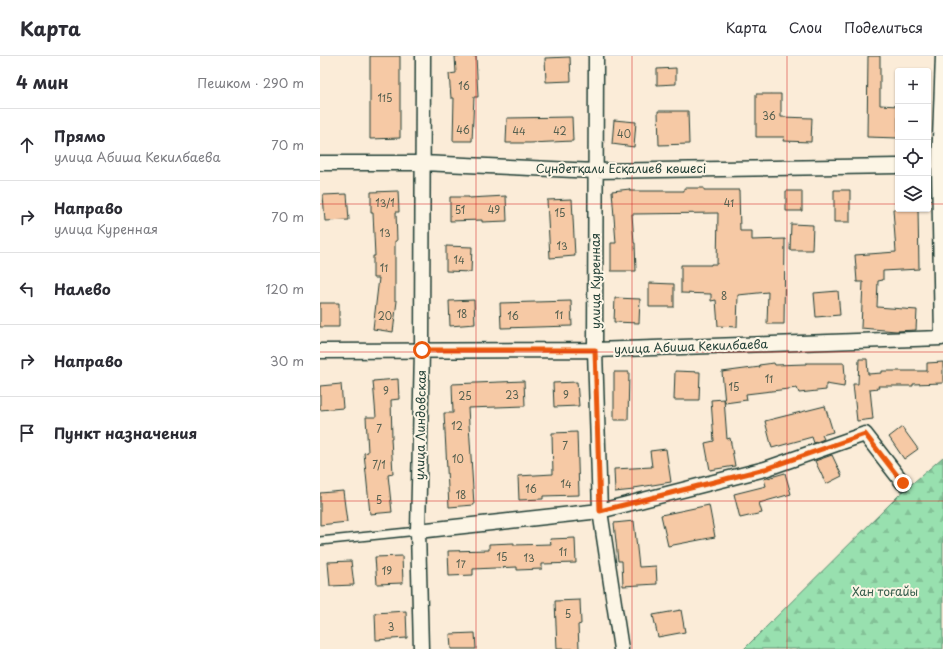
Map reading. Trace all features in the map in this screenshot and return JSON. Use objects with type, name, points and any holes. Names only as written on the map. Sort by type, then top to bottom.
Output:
[{"type":"street","name":"улица Линдовская","points":[[421,649],[418,530],[422,350],[423,56]]},
{"type":"street","name":"улица Куренная","points":[[596,56],[595,350],[600,511],[621,649]]},
{"type":"street","points":[[942,338],[934,166],[943,56]]},
{"type":"street","name":"Сүндетқали Есқалиев көшесі","points":[[320,163],[422,163],[595,171],[895,166]]},
{"type":"street","name":"улица Абиша Кекилбаева","points":[[320,351],[595,350],[942,338]]},
{"type":"street","points":[[418,530],[600,511],[765,469],[865,434],[903,483]]},
{"type":"lane","points":[[320,541],[418,530]]},
{"type":"green space","name":"Хан тоғайы","points":[[943,457],[943,649],[744,649],[899,495]]},
{"type":"building","points":[[370,56],[400,56],[400,138],[370,139]]},
{"type":"building","points":[[455,56],[476,56],[478,97],[474,97],[472,141],[453,141],[454,98],[451,98],[449,74],[456,73]]},
{"type":"building","points":[[868,56],[880,56],[880,105],[895,106],[895,138],[867,137]]},
{"type":"building","points":[[570,57],[571,81],[546,82],[545,58]]},
{"type":"building","points":[[676,68],[676,84],[657,85],[657,69]]},
{"type":"building","points":[[756,94],[781,94],[781,117],[812,118],[811,142],[783,141],[784,137],[756,137]]},
{"type":"building","points":[[658,111],[688,111],[689,144],[659,145]]},
{"type":"building","points":[[572,117],[573,141],[506,143],[507,118]]},
{"type":"building","points":[[614,120],[636,122],[634,147],[612,144]]},
{"type":"building","points":[[684,188],[704,188],[704,190],[739,190],[740,231],[752,231],[752,240],[785,239],[784,324],[767,324],[768,292],[738,295],[737,327],[718,326],[716,300],[711,301],[711,294],[681,293],[681,265],[717,264],[718,213],[632,214],[636,271],[611,271],[611,243],[616,243],[612,191],[630,189],[630,191],[684,191]]},
{"type":"building","points":[[834,190],[850,190],[850,222],[834,222]]},
{"type":"building","points":[[398,191],[399,212],[396,212],[397,241],[395,241],[395,301],[397,301],[393,332],[373,329],[379,278],[373,278],[373,256],[375,256],[373,213],[371,213],[371,192]]},
{"type":"building","points":[[786,191],[802,191],[802,211],[786,211]]},
{"type":"building","points":[[347,194],[349,220],[325,221],[323,195]]},
{"type":"building","points":[[506,196],[507,221],[450,221],[450,197],[469,198]]},
{"type":"building","points":[[572,199],[575,256],[550,258],[547,200]]},
{"type":"building","points":[[893,209],[895,209],[895,212],[918,212],[919,269],[883,271],[883,280],[878,281],[877,307],[917,310],[916,330],[896,331],[861,328],[863,282],[857,282],[855,255],[896,252]]},
{"type":"building","points":[[791,224],[813,225],[812,250],[790,250]]},
{"type":"building","points":[[446,246],[472,247],[471,272],[446,271]]},
{"type":"building","points":[[649,283],[674,284],[674,307],[649,307]]},
{"type":"building","points":[[838,291],[840,315],[816,317],[814,293]]},
{"type":"building","points":[[615,298],[640,299],[639,323],[614,322]]},
{"type":"building","points":[[474,300],[475,324],[450,326],[449,301]]},
{"type":"building","points":[[571,301],[572,326],[501,328],[500,303]]},
{"type":"building","points":[[320,303],[339,303],[339,327],[320,327]]},
{"type":"building","points":[[859,359],[867,359],[868,374],[882,373],[882,371],[927,371],[927,363],[943,362],[943,383],[913,384],[913,386],[878,386],[879,388],[870,389],[873,419],[857,421],[853,384],[858,384]]},
{"type":"building","points":[[774,363],[775,365],[844,363],[844,387],[826,384],[826,390],[799,393],[797,388],[746,394],[747,400],[725,403],[722,372],[760,367],[759,365]]},
{"type":"building","points":[[675,371],[700,372],[699,400],[674,400]]},
{"type":"building","points":[[614,372],[629,372],[628,420],[614,420]]},
{"type":"building","points":[[398,379],[399,399],[391,400],[393,474],[388,475],[392,512],[370,514],[364,453],[368,452],[366,417],[376,417],[373,381]]},
{"type":"building","points":[[524,381],[525,406],[468,408],[474,505],[449,507],[444,413],[453,413],[452,384]]},
{"type":"building","points":[[577,382],[579,406],[554,407],[553,383]]},
{"type":"building","points":[[341,384],[343,408],[320,410],[320,386]]},
{"type":"building","points":[[724,399],[727,439],[730,438],[735,466],[710,470],[705,443],[714,441],[711,400]]},
{"type":"building","points":[[825,406],[833,432],[822,435],[824,439],[814,443],[812,437],[772,448],[765,421]]},
{"type":"building","points":[[902,427],[918,449],[904,459],[889,437]]},
{"type":"building","points":[[577,432],[579,495],[543,496],[543,499],[519,500],[518,476],[553,474],[552,433]]},
{"type":"building","points":[[666,449],[671,482],[634,488],[634,490],[615,492],[614,469],[652,467],[650,451]]},
{"type":"building","points":[[832,455],[842,476],[826,484],[815,461]]},
{"type":"building","points":[[785,473],[791,494],[759,503],[762,513],[740,518],[734,494],[766,486],[764,479]]},
{"type":"building","points":[[343,491],[347,522],[320,525],[320,493]]},
{"type":"building","points":[[709,505],[715,537],[668,546],[661,515]]},
{"type":"building","points":[[634,521],[639,567],[656,566],[657,584],[623,586],[622,561],[618,561],[614,523]]},
{"type":"building","points":[[575,538],[576,563],[542,564],[542,569],[517,570],[517,567],[473,569],[473,575],[449,576],[448,551],[489,550],[489,544],[551,544],[550,539]]},
{"type":"building","points":[[402,556],[403,583],[377,584],[375,557]]},
{"type":"building","points":[[351,561],[354,585],[330,586],[328,562]]},
{"type":"building","points":[[580,600],[581,624],[578,625],[579,649],[557,649],[555,601]]},
{"type":"building","points":[[681,610],[685,632],[658,637],[653,615]]},
{"type":"building","points":[[406,611],[407,638],[376,640],[375,613]]},
{"type":"building","points":[[475,633],[476,649],[451,649],[450,634]]},
{"type":"route","points":[[422,350],[595,350],[600,511],[765,469],[865,434],[903,483]]}]
